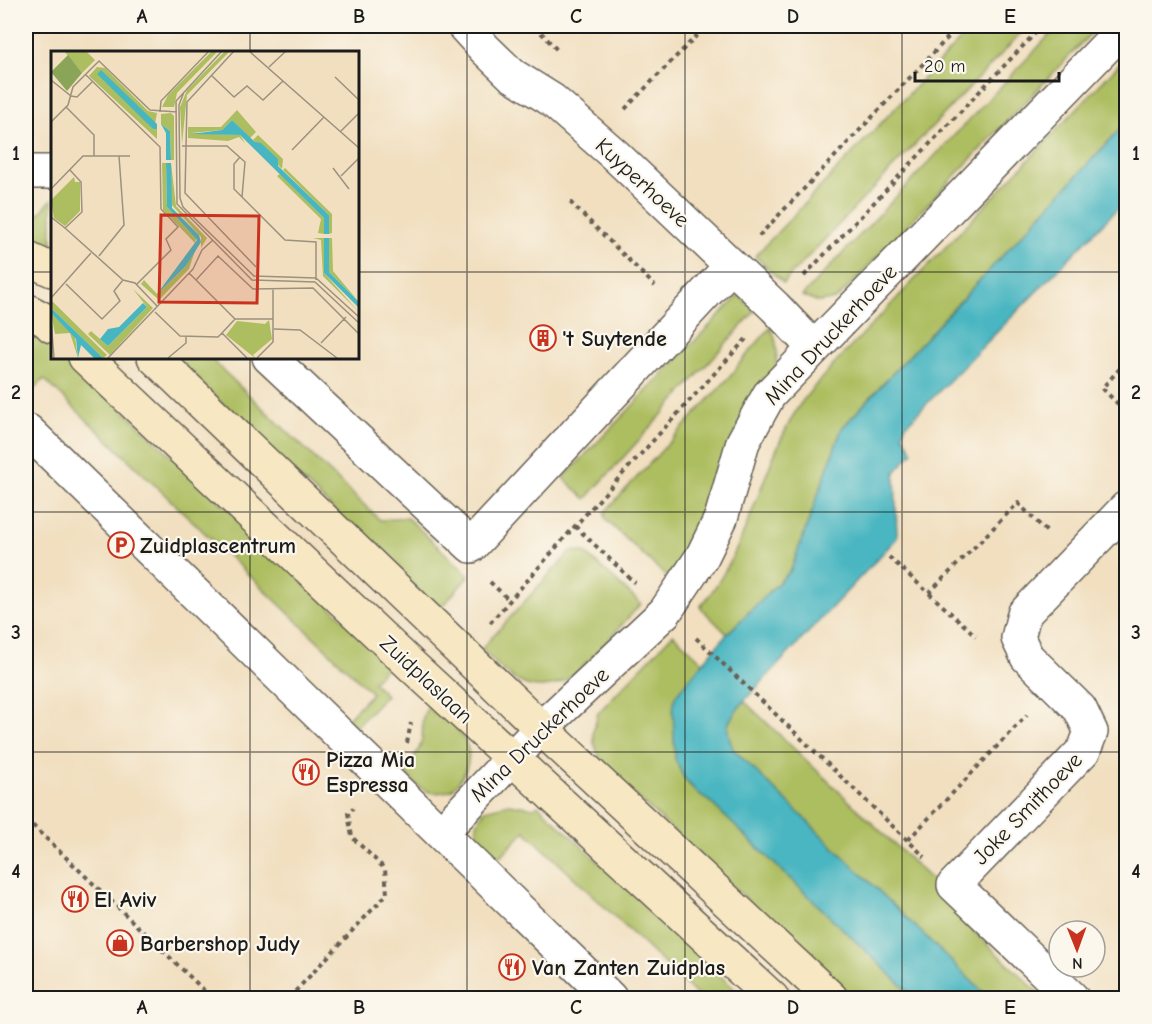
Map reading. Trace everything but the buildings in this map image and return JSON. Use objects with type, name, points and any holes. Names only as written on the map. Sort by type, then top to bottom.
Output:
[{"type":"street","name":"Kuyperhoeve","points":[[464,26],[512,75],[552,100],[597,138],[775,307],[814,348]]},
{"type":"street","name":"Mina Druckerhoeve","points":[[441,832],[511,758],[665,612],[702,557],[721,518],[742,442],[768,395],[1126,26]]},
{"type":"street","points":[[26,172],[51,172]]},
{"type":"street","points":[[26,258],[51,270]]},
{"type":"street","points":[[270,358],[471,546],[731,266]]},
{"type":"street","points":[[26,310],[51,325]]},
{"type":"street","name":"Zuidplaslaan","points":[[87,358],[511,758],[772,999]]},
{"type":"street","name":"Zuidplaslaan","points":[[155,358],[543,729],[831,999]]},
{"type":"street","points":[[28,431],[610,999]]},
{"type":"street","points":[[1018,638],[1024,614],[1126,508]]},
{"type":"street","name":"Joke Smithoeve","points":[[1018,638],[1027,657],[1080,709],[1091,732],[1084,750],[954,885],[1072,999]]},
{"type":"path","points":[[597,138],[706,26]]},
{"type":"path","points":[[731,266],[959,26]]},
{"type":"path","points":[[570,202],[685,315]]},
{"type":"path","points":[[1126,362],[1101,388],[1126,412]]},
{"type":"path","points":[[929,593],[1018,503],[1075,560]]},
{"type":"path","points":[[890,557],[988,648],[1018,638]]},
{"type":"path","name":"Joke Smithoeve","points":[[695,636],[954,885]]},
{"type":"path","points":[[908,840],[1056,685]]},
{"type":"path","points":[[289,999],[387,894],[385,869],[352,837],[348,813],[383,777]]},
{"type":"path","points":[[26,819],[212,999]]},
{"type":"green space","points":[[973,26],[1028,26],[783,283],[755,256]]},
{"type":"green space","points":[[1058,26],[1098,26],[837,299],[819,302],[802,296]]},
{"type":"green space","points":[[1126,57],[1126,123],[842,428],[791,570],[727,634],[700,607],[717,585],[730,561],[784,433],[800,404],[826,373]]},
{"type":"green space","points":[[51,200],[51,259],[26,248],[26,214],[39,214]]},
{"type":"green space","points":[[739,295],[755,311],[586,499],[563,478]]},
{"type":"green space","points":[[26,328],[51,347],[51,358],[64,358],[100,388],[390,663],[373,682],[386,695],[356,727],[347,719],[372,693],[44,379],[26,397]]},
{"type":"green space","points":[[770,328],[776,344],[775,372],[692,546],[667,577],[606,520],[604,513],[735,371]]},
{"type":"green space","points":[[174,358],[210,358],[380,520],[408,518],[469,576],[439,610]]},
{"type":"green space","points":[[571,551],[588,555],[641,604],[591,658],[570,677],[547,687],[527,685],[506,673],[483,651],[483,647]]},
{"type":"green space","points":[[673,634],[704,663],[675,697],[674,741],[679,768],[686,780],[915,998],[852,998],[602,764],[594,743],[593,732],[598,713]]},
{"type":"green space","points":[[744,701],[934,882],[968,926],[1044,998],[989,998],[732,749],[728,733],[729,723]]},
{"type":"green space","points":[[431,702],[460,733],[469,753],[468,764],[452,790],[436,793],[418,786],[402,770],[420,747],[423,719]]},
{"type":"green space","points":[[509,804],[534,808],[538,805],[744,998],[700,998],[525,831],[497,860],[481,843],[477,825],[485,810]]},
{"type":"water","points":[[1126,123],[1126,200],[905,426],[903,435],[913,452],[895,472],[897,538],[744,701],[728,727],[733,749],[989,998],[915,998],[709,801],[699,795],[684,778],[675,759],[673,711],[675,696],[727,634],[791,570],[842,428]]},
{"type":"place","name":"'t Suytende","points":[[543,338]]},
{"type":"place","name":"Zuidplascentrum","points":[[121,545]]},
{"type":"place","name":"Pizza Mia Espressa","points":[[306,772]]},
{"type":"place","name":"El Aviv","points":[[75,899]]},
{"type":"place","name":"Barbershop Judy","points":[[120,943]]},
{"type":"place","name":"Van Zanten Zuidplas","points":[[512,967]]}]
